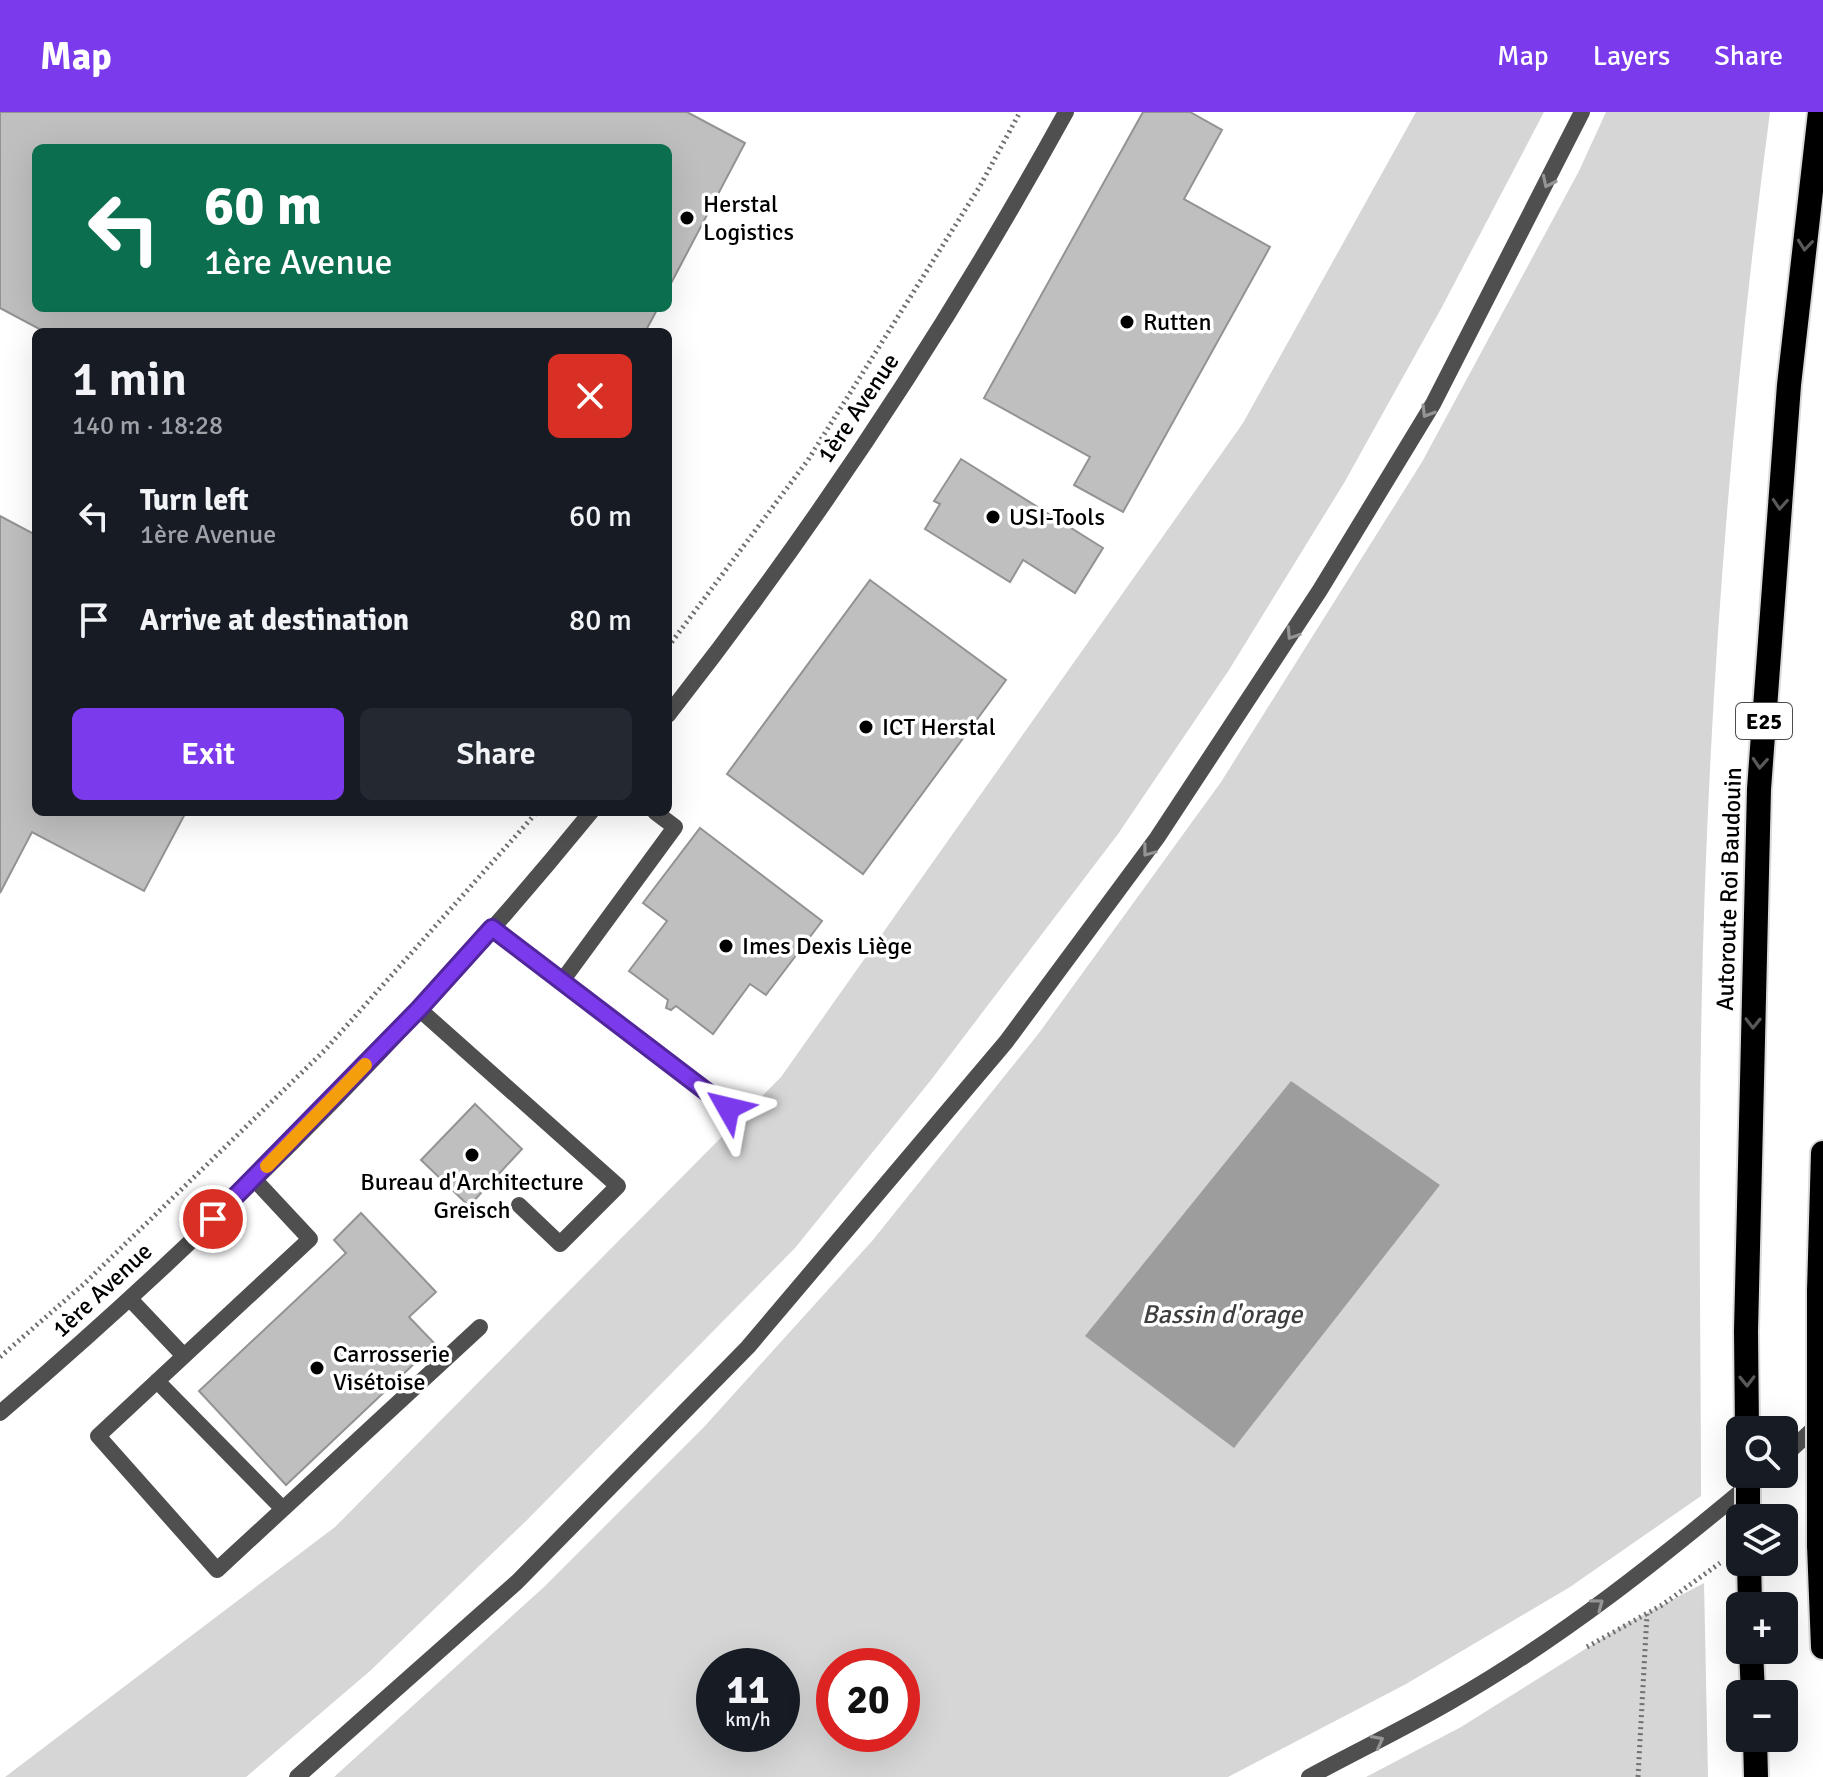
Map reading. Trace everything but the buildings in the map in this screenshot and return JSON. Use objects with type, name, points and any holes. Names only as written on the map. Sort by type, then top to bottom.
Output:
[{"type":"highway","name":"Autoroute Roi Baudouin","points":[[1747,1416],[1746,1331],[1759,789],[1789,385],[1820,112]]},
{"type":"highway","points":[[1823,1153],[1819,1291],[1819,1545],[1823,1647]]},
{"type":"highway","points":[[1755,1752],[1756,1777]]},
{"type":"street","name":"1ère Avenue","points":[[672,710],[755,604],[908,378],[1024,190],[1066,112]]},
{"type":"street","points":[[297,1777],[517,1582],[748,1347],[1006,1042],[1157,838],[1320,590],[1433,404],[1582,112]]},
{"type":"street","name":"1ère Avenue","points":[[0,1413],[130,1299],[254,1179],[419,1009],[588,816]]},
{"type":"street","points":[[562,981],[675,827],[660,816]]},
{"type":"street","points":[[492,928],[728,1108]]},
{"type":"street","points":[[419,1009],[618,1186],[560,1244],[519,1205]]},
{"type":"street","points":[[254,1179],[310,1239],[98,1436],[217,1570],[480,1327]]},
{"type":"street","points":[[130,1299],[184,1356]]},
{"type":"street","points":[[157,1381],[283,1509]]},
{"type":"street","points":[[1798,1443],[1823,1421]]},
{"type":"street","points":[[1309,1777],[1450,1702],[1570,1625],[1683,1540],[1745,1488]]},
{"type":"path","points":[[672,642],[808,460],[980,186],[1020,112]]},
{"type":"path","points":[[0,1357],[85,1283],[325,1050],[533,816]]},
{"type":"path","points":[[1638,1777],[1647,1613]]},
{"type":"shaded area","points":[[1416,112],[1544,112],[1442,307],[1344,483],[1229,670],[1118,834],[931,1080],[795,1248],[527,1520],[370,1671],[246,1777],[5,1777],[335,1527],[781,1077],[1243,423]]},
{"type":"shaded area","points":[[1606,112],[1770,112],[1728,497],[1711,754],[1701,1012],[1701,1496],[1570,1587],[1406,1684],[1228,1777],[334,1777],[544,1587],[704,1427],[872,1241],[1039,1033],[1221,782],[1422,462],[1579,171]]},
{"type":"shaded area","points":[[1704,1583],[1708,1777],[1366,1777],[1461,1727],[1622,1626]]},
{"type":"water","name":"Bassin d'orage","points":[[1291,1081],[1440,1185],[1234,1448],[1085,1336]]},
{"type":"slow traffic","points":[[267,1166],[365,1065]]},
{"type":"place","name":"Herstal Logistics","points":[[687,218]]},
{"type":"place","name":"Rutten","points":[[1127,322]]},
{"type":"place","name":"USI-Tools","points":[[993,517]]},
{"type":"place","name":"ICT Herstal","points":[[866,727]]},
{"type":"place","name":"Imes Dexis Liège","points":[[726,946]]},
{"type":"place","name":"Bureau d'Architecture Greisch","points":[[472,1155]]},
{"type":"place","name":"Carrosserie Visétoise","points":[[317,1368]]},
{"type":"route","points":[[213,1219],[419,1009],[492,928],[728,1108]]}]
